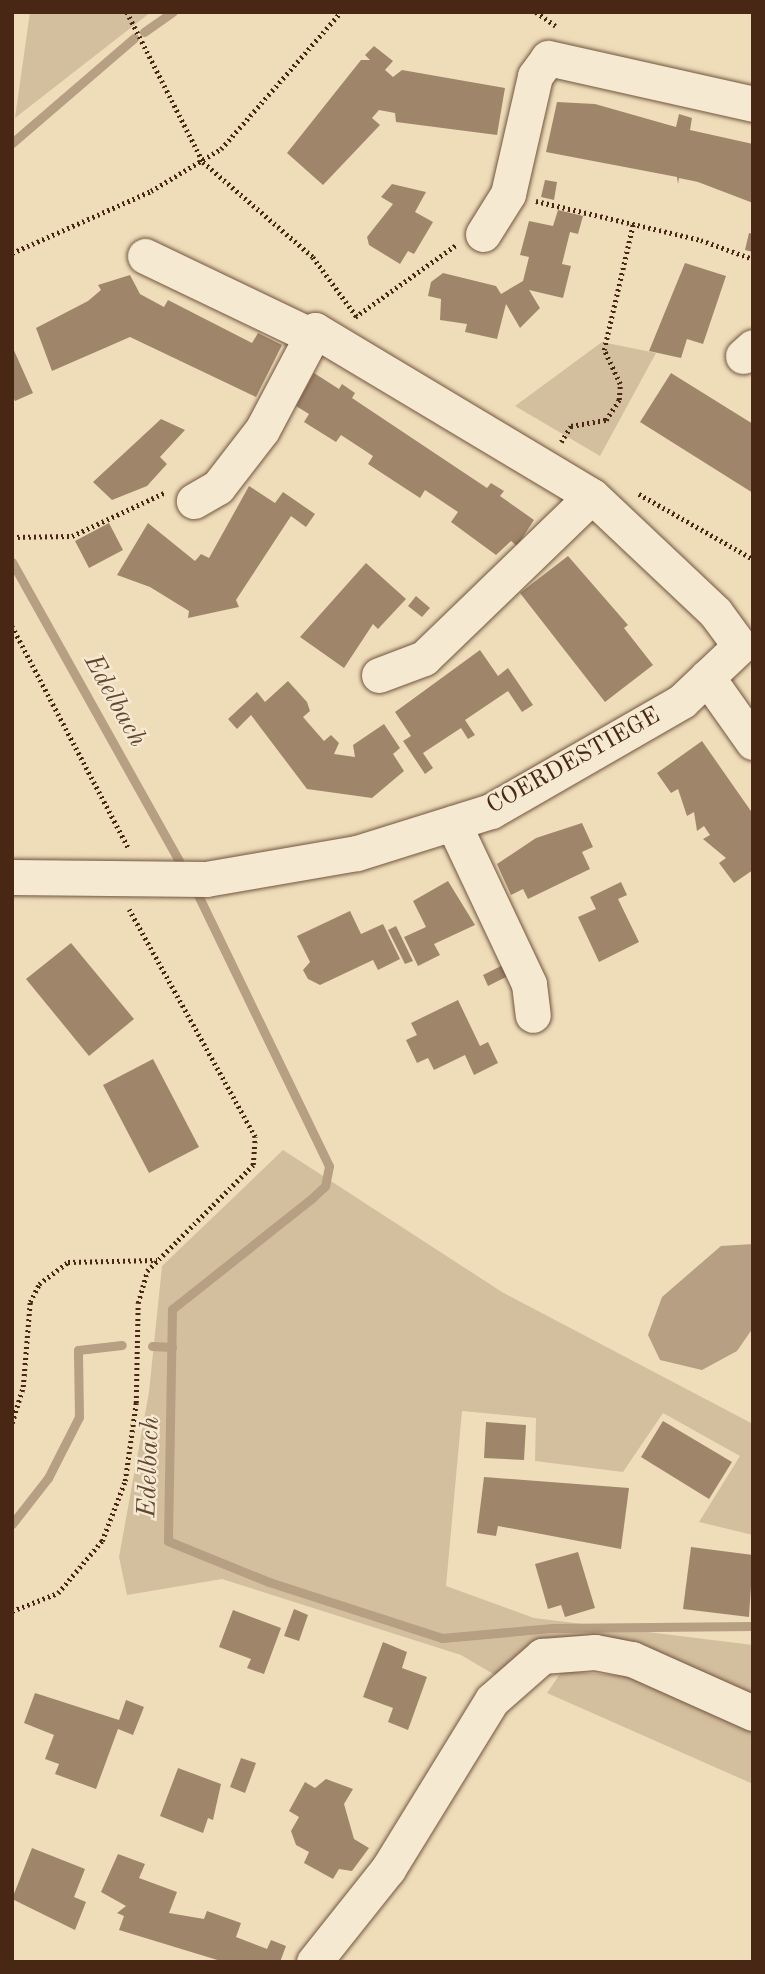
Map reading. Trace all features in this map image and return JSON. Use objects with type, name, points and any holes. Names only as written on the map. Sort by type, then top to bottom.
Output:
[{"type":"street","points":[[483,234],[508,194],[535,76],[548,58],[753,104]]},
{"type":"street","points":[[145,256],[312,336],[262,430],[218,486],[182,496]]},
{"type":"street","name":"COERDESTIEGE","points":[[12,877],[130,883],[206,879],[357,853],[491,811],[682,701],[740,646],[715,612],[592,496],[314,330],[312,336]]},
{"type":"street","points":[[379,675],[424,658],[592,496]]},
{"type":"street","points":[[707,677],[753,742]]},
{"type":"street","points":[[453,823],[529,984],[533,1015]]},
{"type":"street","points":[[314,1962],[388,1869],[492,1700],[542,1656],[595,1652],[632,1659],[753,1713]]},
{"type":"path","points":[[127,12],[203,162],[313,257],[357,317],[367,326]]},
{"type":"path","points":[[12,253],[203,162],[264,106],[341,12]]},
{"type":"path","points":[[508,194],[633,224],[753,259]]},
{"type":"path","points":[[546,467],[571,426],[606,420],[619,400],[620,384],[604,350],[633,224]]},
{"type":"path","points":[[348,318],[357,317],[447,249],[483,234]]},
{"type":"path","points":[[12,537],[72,536],[182,496]]},
{"type":"path","points":[[12,626],[128,839],[129,911],[256,1138],[253,1165],[147,1271],[138,1303],[125,1481],[102,1541],[58,1593],[12,1611]]},
{"type":"path","points":[[12,1423],[23,1387],[30,1302],[39,1284],[68,1262],[158,1260]]},
{"type":"shaded area","points":[[30,12],[151,12],[15,118]]},
{"type":"shaded area","points":[[602,342],[656,353],[600,456],[515,406]]},
{"type":"shaded area","points":[[283,1150],[502,1292],[753,1424],[753,1535],[699,1522],[740,1456],[663,1413],[623,1472],[535,1461],[536,1418],[462,1411],[446,1586],[534,1618],[753,1645],[753,1700],[632,1648],[495,1675],[461,1655],[222,1579],[127,1595],[119,1557],[149,1392],[162,1266]]},
{"type":"shaded area","points":[[753,1244],[753,1328],[737,1351],[702,1370],[660,1360],[648,1335],[662,1297],[721,1246]]},
{"type":"shaded area","points":[[562,1671],[626,1676],[753,1729],[753,1784],[547,1693]]},
{"type":"building","points":[[374,46],[393,61],[385,70],[393,77],[402,70],[505,88],[497,135],[396,122],[395,113],[379,110],[372,118],[380,125],[323,185],[287,153],[361,60],[370,60],[365,55]]},
{"type":"building","points":[[557,102],[595,104],[676,127],[679,114],[692,118],[690,130],[753,144],[753,203],[698,182],[679,178],[678,184],[677,177],[546,152]]},
{"type":"building","points":[[545,180],[557,182],[554,200],[541,197]]},
{"type":"building","points":[[392,184],[426,192],[415,212],[433,222],[414,254],[408,251],[400,264],[369,245],[367,237],[393,204],[381,197]]},
{"type":"building","points":[[558,210],[583,216],[578,234],[570,232],[562,264],[571,266],[563,298],[529,290],[540,308],[520,328],[506,304],[497,339],[465,332],[467,324],[440,320],[441,299],[428,296],[431,282],[443,273],[496,286],[501,294],[523,281],[529,257],[520,255],[529,221],[553,226]]},
{"type":"building","points":[[749,233],[753,234],[753,252],[745,250]]},
{"type":"building","points":[[685,263],[726,276],[703,344],[687,339],[681,358],[649,351]]},
{"type":"building","points":[[130,275],[140,294],[164,307],[168,300],[252,343],[258,333],[282,345],[256,397],[130,337],[52,371],[36,328],[88,301],[101,290],[98,285]]},
{"type":"building","points":[[12,346],[33,393],[15,401],[12,394]]},
{"type":"building","points":[[314,373],[339,389],[342,384],[355,393],[352,398],[487,488],[491,483],[504,491],[500,496],[534,520],[517,546],[511,541],[496,555],[451,522],[458,512],[425,490],[420,498],[368,464],[373,456],[341,435],[336,442],[304,422],[309,414],[296,406]]},
{"type":"building","points":[[671,373],[753,424],[753,493],[640,422]]},
{"type":"building","points":[[161,419],[185,430],[160,457],[167,464],[147,486],[112,500],[93,482]]},
{"type":"building","points":[[249,486],[275,503],[283,492],[315,514],[306,527],[291,516],[236,600],[239,607],[188,618],[189,611],[150,587],[117,575],[148,523],[195,561],[201,554],[209,558]]},
{"type":"building","points":[[109,523],[123,550],[89,568],[75,541]]},
{"type":"building","points":[[568,556],[628,625],[624,628],[653,665],[605,702],[520,593]]},
{"type":"building","points":[[366,563],[406,599],[378,629],[373,624],[344,668],[300,637]]},
{"type":"building","points":[[416,596],[430,608],[422,617],[408,606]]},
{"type":"building","points":[[480,650],[498,676],[508,668],[533,705],[522,712],[508,691],[465,720],[475,735],[468,739],[461,728],[423,753],[433,768],[425,774],[403,741],[411,736],[395,712]]},
{"type":"building","points":[[288,681],[307,702],[310,711],[303,717],[324,741],[331,735],[339,743],[334,754],[355,757],[353,745],[384,724],[400,748],[393,754],[404,771],[372,798],[307,789],[251,715],[237,729],[228,719],[257,692],[265,702]]},
{"type":"building","points":[[702,741],[753,814],[753,870],[734,883],[719,863],[726,858],[703,839],[710,835],[704,826],[697,831],[694,812],[687,816],[678,789],[671,793],[657,773]]},
{"type":"building","points":[[582,823],[593,847],[582,852],[590,869],[528,899],[523,889],[511,895],[497,864],[536,838]]},
{"type":"building","points":[[448,881],[475,925],[434,944],[440,955],[418,966],[404,937],[426,927],[413,901]]},
{"type":"building","points":[[621,882],[627,895],[618,899],[639,942],[599,962],[578,917],[596,909],[590,897]]},
{"type":"building","points":[[350,911],[361,934],[383,924],[400,959],[378,970],[373,960],[320,985],[308,979],[303,970],[310,962],[297,936]]},
{"type":"building","points":[[396,926],[413,961],[405,964],[388,930]]},
{"type":"building","points":[[71,943],[134,1019],[89,1056],[26,979]]},
{"type":"building","points":[[505,964],[510,975],[488,986],[483,975]]},
{"type":"building","points":[[458,1000],[480,1046],[488,1042],[498,1063],[474,1075],[465,1055],[434,1070],[428,1058],[417,1063],[406,1040],[417,1035],[411,1023]]},
{"type":"building","points":[[153,1059],[199,1147],[149,1173],[103,1085]]},
{"type":"building","points":[[663,1421],[732,1462],[709,1499],[641,1457]]},
{"type":"building","points":[[486,1422],[526,1425],[524,1460],[484,1458]]},
{"type":"building","points":[[484,1477],[629,1488],[621,1549],[498,1526],[496,1536],[477,1533]]},
{"type":"building","points":[[691,1547],[753,1555],[749,1617],[683,1609]]},
{"type":"building","points":[[578,1552],[595,1608],[565,1617],[561,1605],[548,1609],[535,1564]]},
{"type":"building","points":[[294,1609],[308,1615],[299,1641],[284,1636]]},
{"type":"building","points":[[233,1610],[281,1628],[264,1674],[247,1668],[251,1659],[219,1647]]},
{"type":"building","points":[[383,1642],[407,1652],[402,1668],[427,1677],[408,1730],[388,1722],[393,1708],[363,1697]]},
{"type":"building","points":[[35,1693],[119,1720],[126,1700],[144,1707],[133,1735],[118,1729],[96,1789],[55,1774],[59,1764],[45,1759],[54,1735],[24,1723]]},
{"type":"building","points":[[241,1758],[256,1763],[245,1793],[230,1787]]},
{"type":"building","points":[[178,1768],[221,1784],[213,1820],[208,1818],[203,1833],[160,1816]]},
{"type":"building","points":[[326,1779],[353,1789],[344,1804],[354,1839],[369,1848],[352,1871],[339,1869],[333,1879],[304,1863],[309,1852],[296,1845],[291,1831],[299,1817],[289,1811],[305,1782],[315,1788]]},
{"type":"building","points":[[32,1848],[85,1869],[74,1897],[86,1902],[75,1930],[12,1899]]},
{"type":"building","points":[[118,1854],[145,1864],[139,1878],[177,1892],[169,1913],[204,1919],[207,1911],[241,1923],[236,1937],[267,1949],[271,1940],[286,1946],[280,1962],[224,1962],[119,1930],[124,1916],[117,1913],[126,1906],[101,1892]]},
{"type":"waterway","name":"Edelbach","points":[[144,32],[173,12]]},
{"type":"waterway","name":"Edelbach","points":[[12,143],[134,38]]},
{"type":"waterway","name":"Edelbach","points":[[12,562],[179,861]]},
{"type":"waterway","name":"Edelbach","points":[[198,895],[329,1166],[325,1186],[311,1199],[172,1309],[168,1541],[269,1582],[442,1638],[551,1628],[753,1626]]},
{"type":"waterway","points":[[12,1524],[48,1478],[79,1417],[78,1350],[122,1345]]},
{"type":"waterway","points":[[152,1346],[172,1347]]}]
